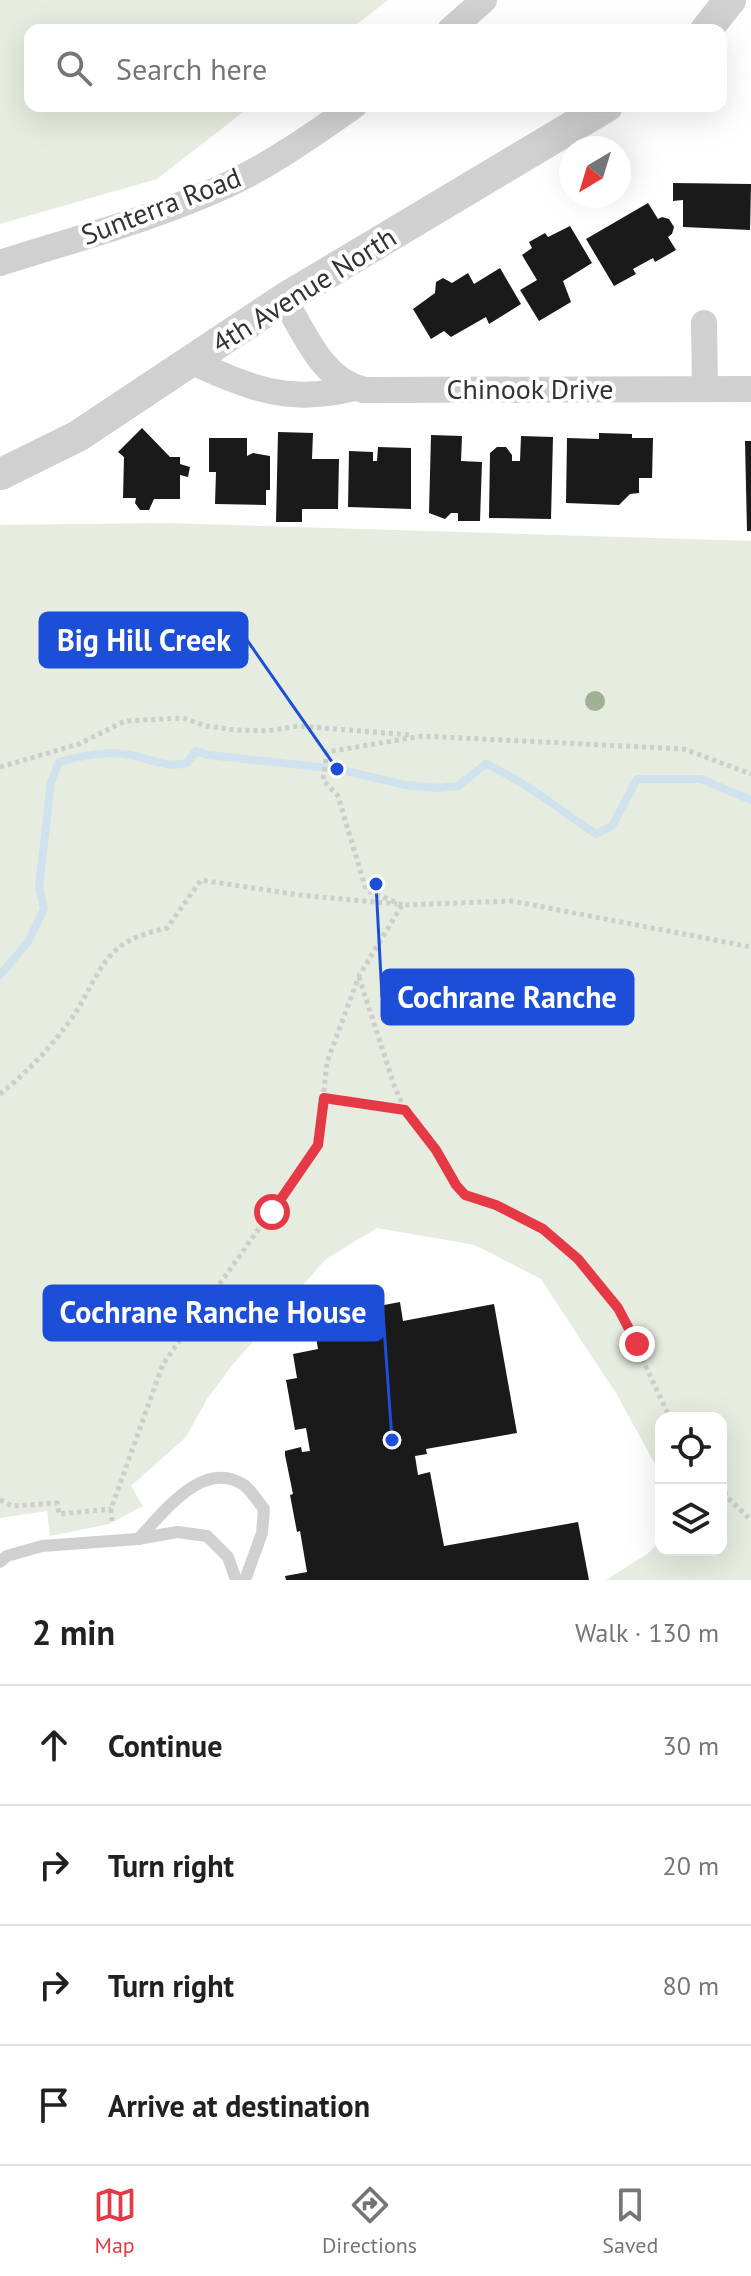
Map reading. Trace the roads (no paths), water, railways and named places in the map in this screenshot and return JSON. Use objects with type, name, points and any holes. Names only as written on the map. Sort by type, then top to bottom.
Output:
[{"type":"street","points":[[457,24],[484,0]]},
{"type":"street","points":[[711,24],[730,0]]},
{"type":"street","name":"Sunterra Road","points":[[0,263],[172,208],[227,185],[278,157],[345,112]]},
{"type":"street","name":"4th Avenue North","points":[[0,474],[78,436],[284,299],[597,112]]},
{"type":"street","points":[[284,299],[325,366],[338,380],[355,388]]},
{"type":"street","points":[[704,323],[705,388]]},
{"type":"street","name":"Chinook Drive","points":[[190,361],[272,393],[328,395],[355,388],[751,389]]},
{"type":"lane","points":[[138,1539],[195,1484],[221,1476],[245,1486],[264,1509],[262,1533],[245,1580]]},
{"type":"lane","points":[[0,1562],[7,1556],[42,1546],[138,1539],[177,1532],[207,1536],[228,1557],[236,1580]]},
{"type":"waterway","points":[[0,975],[28,942],[44,909],[39,887],[51,782],[59,762],[76,758],[103,753],[121,754],[179,764],[187,763],[196,751],[208,755],[337,769],[406,785],[439,788],[458,786],[486,764],[528,787],[596,834],[612,826],[637,779],[701,779],[751,800]]},
{"type":"place","name":"Big Hill Creek","points":[[337,769]]},
{"type":"place","name":"Cochrane Ranche","points":[[376,884]]},
{"type":"place","name":"Cochrane Ranche House","points":[[392,1440]]}]
